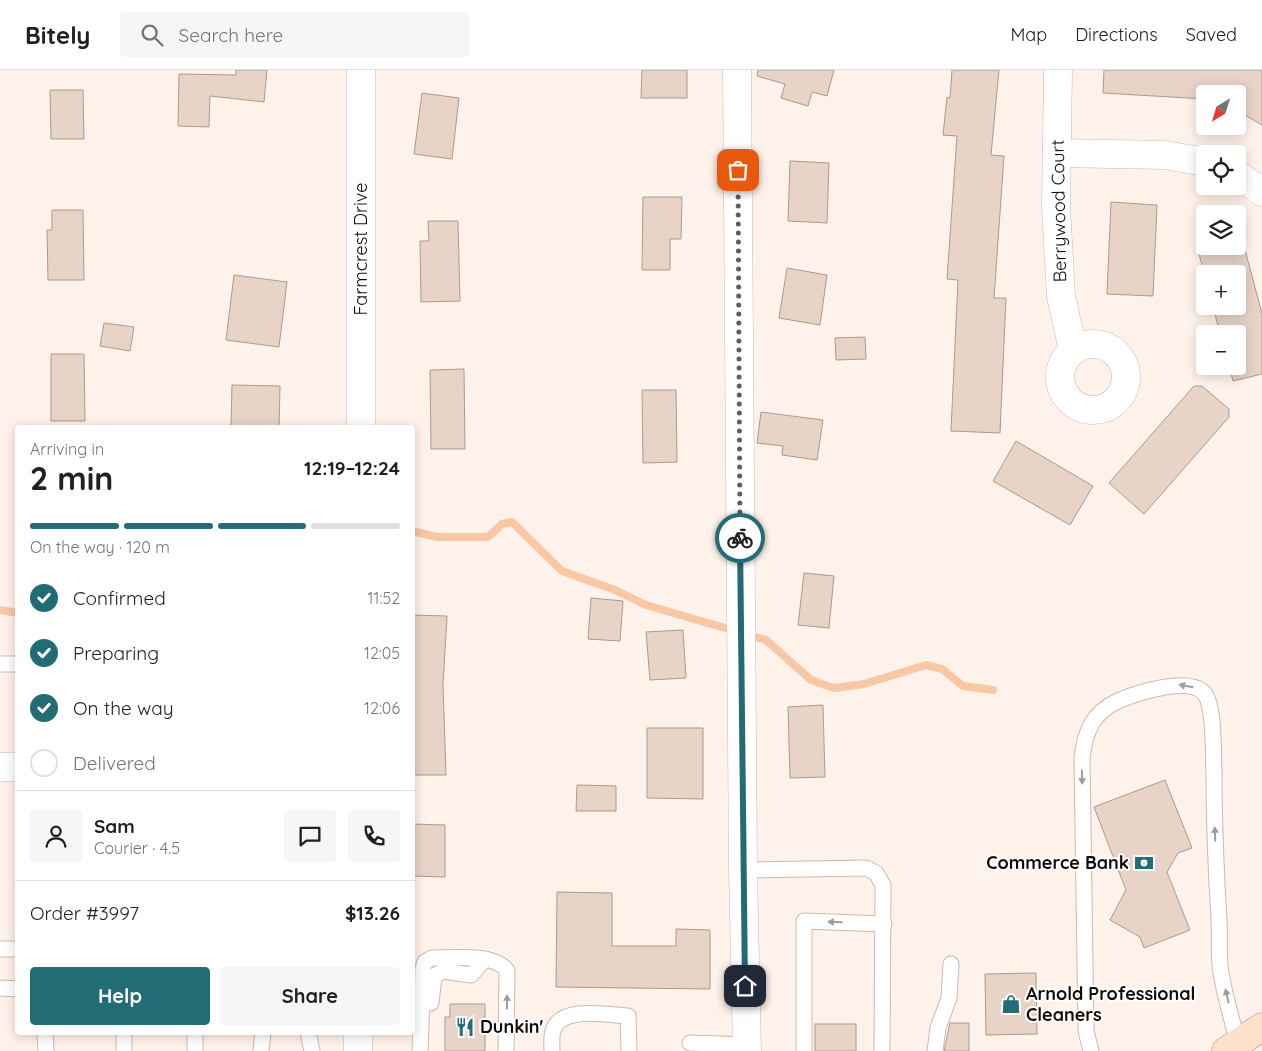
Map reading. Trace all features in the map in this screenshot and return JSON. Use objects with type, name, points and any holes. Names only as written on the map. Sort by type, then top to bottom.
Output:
[{"type":"main road","points":[[1232,1047],[1262,1027]]},
{"type":"street","name":"Farmcrest Drive","points":[[361,70],[361,425]]},
{"type":"street","points":[[737,70],[743,870],[747,1048]]},
{"type":"street","name":"Berrywood Court","points":[[1058,70],[1056,207],[1061,296],[1074,350]]},
{"type":"street","points":[[1058,153],[1165,155],[1196,160]]},
{"type":"street","points":[[1246,181],[1262,192]]},
{"type":"street","points":[[0,767],[15,767]]},
{"type":"street","points":[[358,1035],[358,1051]]},
{"type":"lane","points":[[0,664],[15,664]]},
{"type":"lane","points":[[1091,1051],[1086,1032],[1082,758],[1084,737],[1093,719],[1105,707],[1124,698],[1179,684],[1204,692],[1208,699],[1213,730],[1214,837],[1221,971],[1232,1047]]},
{"type":"lane","points":[[743,870],[866,868],[876,873],[883,885],[882,1051]]},
{"type":"lane","points":[[804,1051],[804,921],[884,924]]},
{"type":"lane","points":[[0,949],[15,949]]},
{"type":"lane","points":[[420,1051],[423,968],[425,962],[432,958],[499,961],[507,971],[506,1051]]},
{"type":"lane","points":[[428,1051],[434,976],[443,971],[471,975],[485,959]]},
{"type":"lane","points":[[935,1051],[938,1028],[949,998],[951,964]]},
{"type":"lane","points":[[0,988],[15,989]]},
{"type":"lane","points":[[552,1051],[553,1031],[558,1022],[568,1015],[580,1014],[628,1016],[629,1051]]},
{"type":"lane","points":[[45,1035],[46,1051]]},
{"type":"lane","points":[[124,1035],[124,1051]]},
{"type":"lane","points":[[195,1051],[196,1035]]},
{"type":"lane","points":[[261,1051],[263,1035]]},
{"type":"lane","points":[[309,1035],[312,1051]]},
{"type":"lane","points":[[690,1043],[747,1048]]},
{"type":"building","points":[[236,70],[267,70],[264,102],[210,96],[209,127],[178,126],[179,74],[236,75]]},
{"type":"building","points":[[642,70],[687,70],[687,98],[641,98]]},
{"type":"building","points":[[758,70],[834,70],[827,96],[812,92],[808,106],[781,98],[785,84],[757,76]]},
{"type":"building","points":[[952,70],[999,70],[991,155],[1004,156],[994,298],[1006,298],[1000,433],[951,431],[958,280],[947,279],[957,136],[943,135],[947,97],[950,98]]},
{"type":"building","points":[[1104,70],[1262,70],[1262,125],[1246,116],[1246,85],[1196,85],[1196,98],[1103,93]]},
{"type":"building","points":[[50,90],[83,90],[84,139],[51,139]]},
{"type":"building","points":[[422,93],[459,98],[452,159],[414,154]]},
{"type":"building","points":[[790,161],[829,163],[827,223],[788,221]]},
{"type":"building","points":[[643,197],[682,197],[681,239],[670,239],[670,270],[642,270]]},
{"type":"building","points":[[1111,202],[1157,205],[1153,296],[1107,294]]},
{"type":"building","points":[[52,210],[83,210],[84,280],[48,280],[47,230],[52,230]]},
{"type":"building","points":[[428,221],[458,221],[460,301],[421,302],[420,241],[429,241]]},
{"type":"building","points":[[1246,253],[1262,314],[1262,374],[1233,381],[1231,375],[1246,375],[1246,325],[1218,325],[1215,315],[1246,315],[1246,265],[1202,265],[1199,255],[1246,255]]},
{"type":"building","points":[[787,268],[827,275],[820,325],[779,318]]},
{"type":"building","points":[[234,275],[287,282],[279,347],[226,340]]},
{"type":"building","points":[[104,323],[134,327],[130,351],[100,346]]},
{"type":"building","points":[[865,337],[866,359],[836,360],[835,338]]},
{"type":"building","points":[[51,354],[84,354],[85,421],[51,421]]},
{"type":"building","points":[[464,369],[465,449],[431,449],[430,370]]},
{"type":"building","points":[[232,385],[280,386],[279,425],[231,425]]},
{"type":"building","points":[[1194,386],[1202,386],[1229,409],[1229,417],[1144,514],[1109,483]]},
{"type":"building","points":[[642,390],[676,390],[677,462],[643,463]]},
{"type":"building","points":[[761,412],[823,420],[817,460],[782,455],[783,446],[757,443]]},
{"type":"building","points":[[1016,441],[1093,486],[1070,525],[993,481]]},
{"type":"building","points":[[804,573],[834,576],[829,628],[798,625]]},
{"type":"building","points":[[591,598],[623,601],[620,641],[588,639]]},
{"type":"building","points":[[415,615],[447,616],[443,685],[446,775],[415,775]]},
{"type":"building","points":[[683,630],[686,678],[650,680],[646,632]]},
{"type":"building","points":[[823,705],[825,777],[790,778],[788,707]]},
{"type":"building","points":[[647,728],[703,728],[703,799],[647,798]]},
{"type":"building","name":"Commerce Bank","points":[[1165,780],[1192,848],[1178,853],[1167,872],[1190,930],[1144,948],[1140,937],[1110,920],[1126,890],[1094,807]]},
{"type":"building","points":[[577,785],[616,786],[616,811],[576,811]]},
{"type":"building","points":[[415,824],[445,825],[445,877],[415,876]]},
{"type":"building","points":[[557,892],[612,893],[612,946],[676,946],[676,929],[710,930],[710,989],[556,987]]},
{"type":"building","name":"Arnold Professional Cleaners","points":[[1036,973],[1037,1034],[986,1035],[985,974]]},
{"type":"building","name":"Dunkin'","points":[[450,1004],[485,1004],[485,1051],[445,1051],[445,1017],[450,1017]]},
{"type":"building","points":[[950,1023],[969,1023],[969,1051],[944,1051]]},
{"type":"building","points":[[815,1024],[856,1024],[856,1051],[815,1051]]},
{"type":"waterway","points":[[415,532],[437,537],[488,537],[502,524],[512,522],[562,571],[615,590],[646,605],[735,631]]},
{"type":"waterway","points":[[0,610],[15,612]]},
{"type":"waterway","points":[[747,635],[766,640],[811,680],[834,688],[864,684],[926,665],[942,669],[963,686],[993,690]]},
{"type":"way so far","points":[[738,170],[740,538]]},
{"type":"place","name":"Commerce Bank","points":[[1144,863]]},
{"type":"place","name":"Arnold Professional Cleaners","points":[[1011,1004]]},
{"type":"place","name":"Dunkin'","points":[[465,1027]]},
{"type":"route","points":[[740,538],[745,986]]}]
